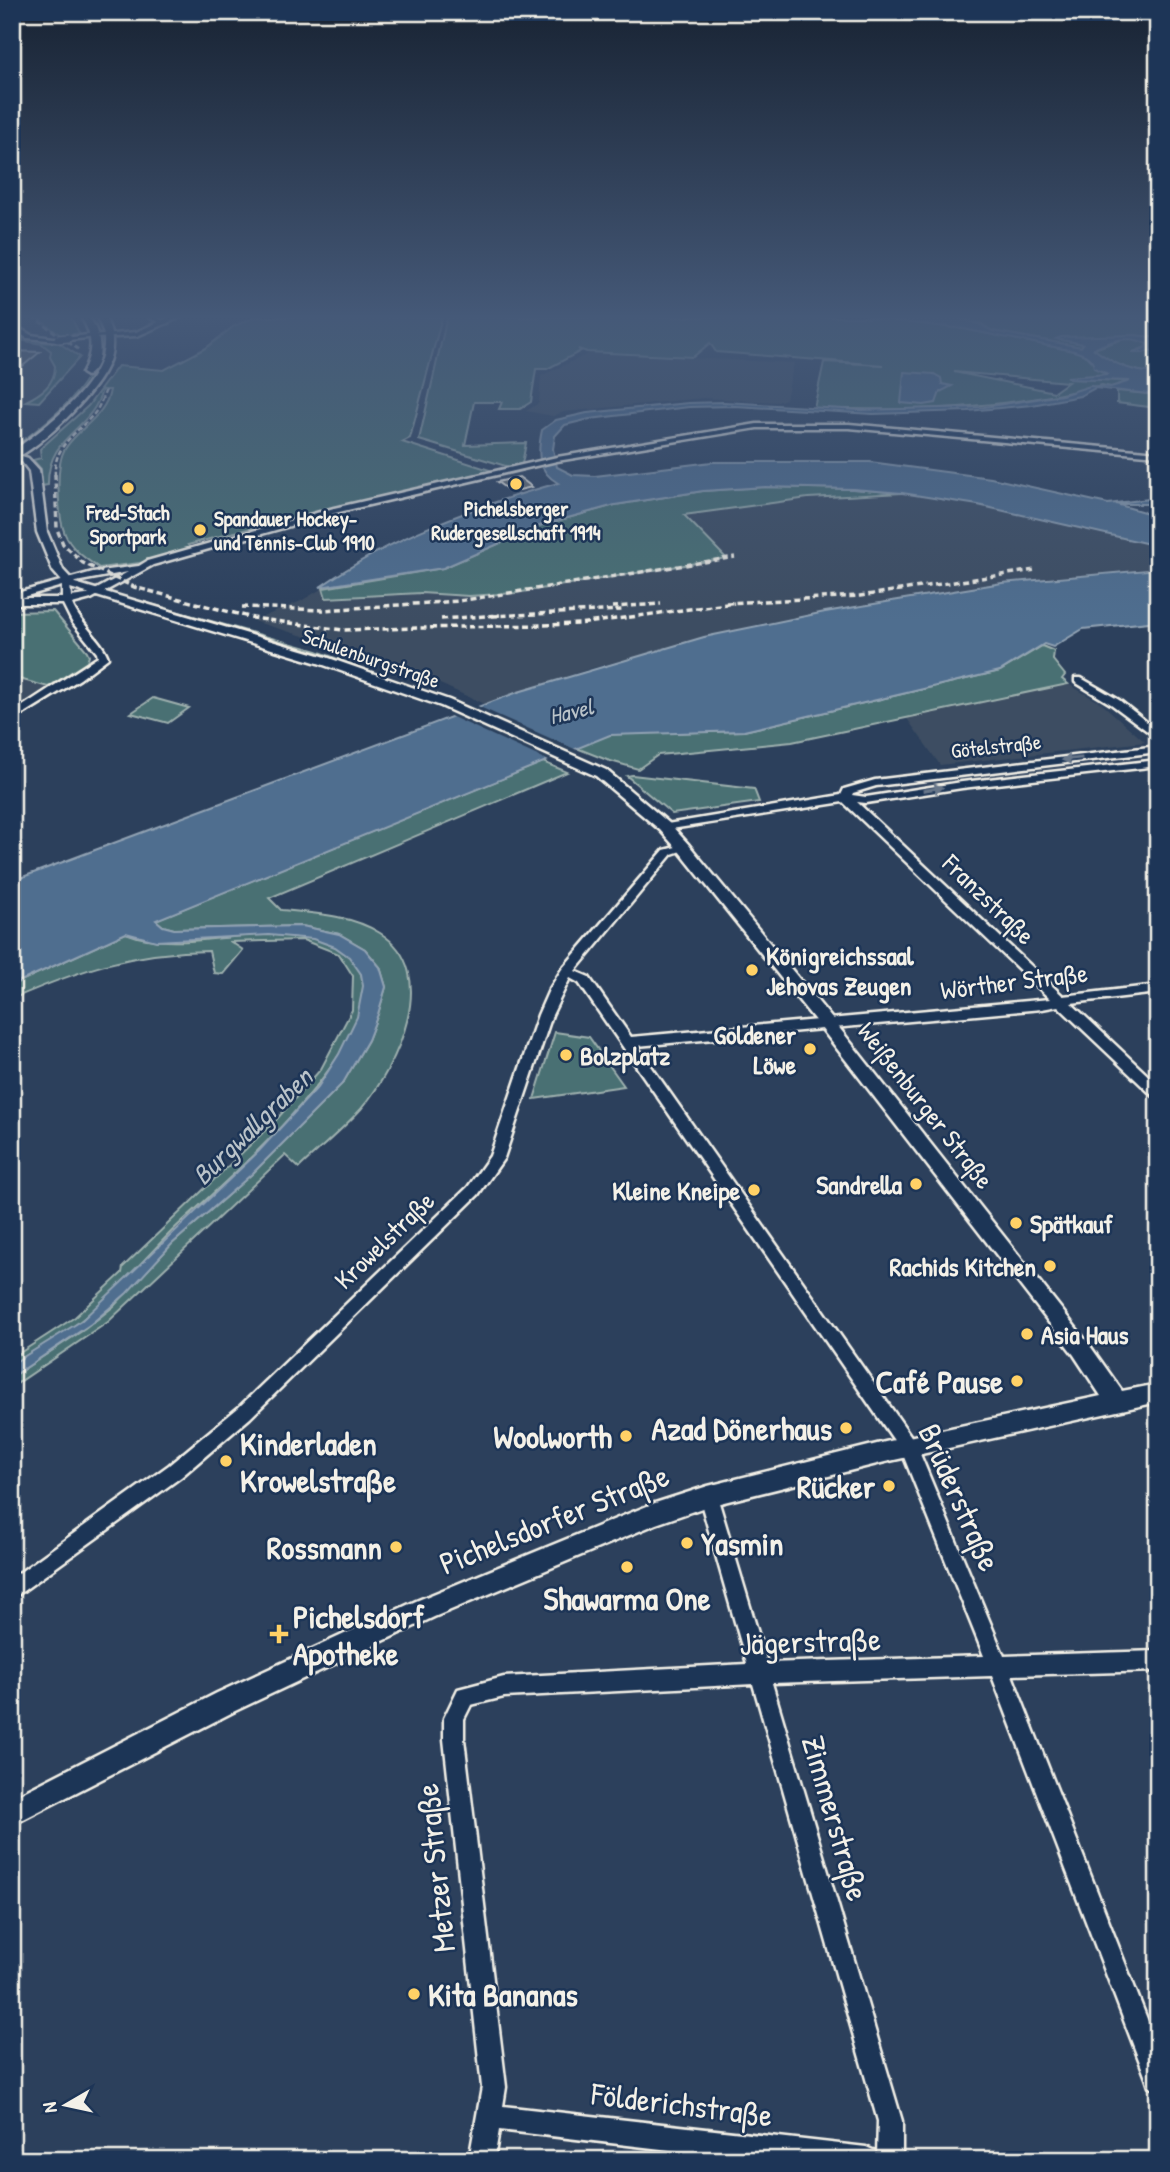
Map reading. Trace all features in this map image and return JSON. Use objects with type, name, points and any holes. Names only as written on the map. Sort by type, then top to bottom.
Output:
[{"type":"main road","points":[[12,443],[42,418]]},
{"type":"main road","points":[[12,457],[60,418]]},
{"type":"street","points":[[13,601],[20,595],[106,570],[142,568],[337,510],[528,465],[757,426],[809,424],[1158,454]]},
{"type":"street","points":[[12,457],[25,460],[32,466],[41,532],[58,571],[70,580]]},
{"type":"street","points":[[17,471],[36,488]]},
{"type":"street","points":[[13,601],[94,602],[103,593],[142,568]]},
{"type":"street","points":[[12,718],[103,658],[102,652],[70,615],[65,600],[70,580]]},
{"type":"street","name":"Schulenburgstraße","points":[[70,580],[103,593],[304,654],[444,703],[601,773],[664,827]]},
{"type":"street","points":[[1078,680],[1115,702],[1158,736]]},
{"type":"street","name":"Götelstraße","points":[[846,798],[848,791],[875,783],[1158,749]]},
{"type":"street","name":"Götelstraße","points":[[664,827],[846,798],[866,800],[962,785],[1158,764]]},
{"type":"street","name":"Franzstraße","points":[[846,798],[1158,1093]]},
{"type":"street","points":[[664,827],[684,848]]},
{"type":"street","name":"Krowelstraße","points":[[12,1590],[175,1471],[244,1412],[473,1191],[497,1158],[545,1015],[567,972],[668,852],[684,848]]},
{"type":"street","name":"Weißenburger Straße","points":[[684,848],[827,1024],[1081,1349],[1117,1401]]},
{"type":"street","name":"Brüderstraße","points":[[567,972],[584,980],[909,1448],[998,1665],[1158,2078]]},
{"type":"street","name":"Wörther Straße","points":[[626,1042],[1042,1005],[1158,989]]},
{"type":"street","name":"Pichelsdorfer Straße","points":[[12,1812],[226,1702],[419,1612],[615,1528],[708,1496],[1158,1393]]},
{"type":"street","name":"Zimmerstraße","points":[[708,1496],[890,2121],[889,2160]]},
{"type":"street","name":"Jägerstraße","points":[[465,1696],[505,1687],[759,1674],[1158,1661]]},
{"type":"street","name":"Metzer Straße","points":[[465,1696],[454,1718],[454,1738],[494,2087],[481,2160]]},
{"type":"street","name":"Földerichstraße","points":[[490,2116],[866,2160]]},
{"type":"shaded area","points":[[902,493],[978,505],[1158,546],[1158,569],[1002,583],[760,624],[589,669],[484,704],[394,663],[253,621],[301,601],[323,588],[326,598],[421,593],[469,596],[516,593],[725,558],[683,515],[809,498]]},
{"type":"shaded area","points":[[12,677],[48,687],[12,709]]},
{"type":"shaded area","points":[[1068,684],[1101,703],[1145,742],[940,765],[906,717]]},
{"type":"green space","points":[[51,418],[57,418],[12,452],[12,449]]},
{"type":"green space","points":[[74,418],[86,418],[62,443],[50,468],[48,485],[42,486],[41,469],[33,460],[41,458],[40,449]]},
{"type":"green space","points":[[94,418],[415,418],[410,438],[402,442],[493,471],[231,533],[188,545],[192,549],[140,563],[99,568],[75,549],[63,526],[59,504],[60,466],[65,449]]},
{"type":"green space","points":[[424,418],[471,418],[465,445],[526,443],[522,464],[509,467],[419,440]]},
{"type":"green space","points":[[765,487],[902,493],[808,498],[684,515],[726,558],[516,593],[469,596],[421,593],[326,598],[323,588],[443,568],[542,525],[615,505],[703,491]]},
{"type":"green space","points":[[144,602],[317,651],[426,693],[139,604]]},
{"type":"green space","points":[[53,611],[87,651],[87,662],[48,687],[12,677],[12,612]]},
{"type":"green space","points":[[1042,646],[1054,651],[1053,660],[1065,675],[1062,679],[1068,684],[792,742],[658,755],[638,769],[579,749],[581,745],[610,734],[744,731],[1000,671]]},
{"type":"green space","points":[[153,698],[189,708],[168,723],[131,713]]},
{"type":"green space","points":[[543,762],[567,772],[269,898],[281,910],[357,922],[380,933],[399,950],[409,971],[411,995],[407,1020],[388,1070],[361,1109],[299,1168],[285,1155],[108,1322],[12,1387],[12,1377],[85,1329],[114,1306],[172,1244],[253,1173],[343,1083],[368,1040],[378,1014],[386,987],[380,967],[365,949],[339,934],[302,926],[174,929],[155,920]]},
{"type":"green space","points":[[627,776],[754,789],[759,802],[672,814]]},
{"type":"green space","points":[[126,933],[152,940],[179,941],[266,934],[320,940],[344,952],[363,980],[359,1015],[338,1056],[306,1098],[268,1140],[92,1312],[12,1364],[12,1358],[75,1317],[122,1273],[123,1267],[276,1120],[321,1069],[352,1010],[353,976],[339,954],[303,940],[231,942],[243,950],[223,974],[214,973],[209,951],[156,955],[85,971],[12,999],[12,985]]},
{"type":"green space","points":[[555,1032],[589,1037],[624,1086],[534,1099]]},
{"type":"water","points":[[595,418],[565,425],[555,436],[553,449],[557,467],[573,475],[595,476],[712,462],[870,462],[991,478],[1108,504],[1158,498],[1158,504],[1116,504],[1158,516],[1158,546],[978,505],[902,493],[765,487],[703,491],[615,505],[542,525],[443,568],[320,587],[405,538],[495,502],[558,483],[542,467],[539,454],[542,430],[556,420]]},
{"type":"water","name":"Havel","points":[[1158,569],[1158,621],[1083,629],[1053,647],[1044,644],[1000,671],[744,731],[610,735],[156,920],[163,926],[174,929],[302,926],[339,934],[365,949],[380,967],[386,987],[378,1014],[368,1040],[343,1083],[253,1173],[172,1244],[127,1293],[91,1324],[12,1377],[12,1364],[81,1321],[259,1151],[318,1087],[339,1054],[357,1017],[363,986],[361,974],[349,957],[335,947],[313,939],[269,935],[156,941],[126,933],[12,985],[12,881],[518,692],[704,637],[825,612],[1002,583]]},
{"type":"pier","points":[[473,704],[577,750],[551,762],[446,714]]},
{"type":"building","name":"Pichelsberger Rudergesellschaft 1914","points":[[519,477],[532,487],[511,492],[497,482]]},
{"type":"railway","points":[[55,474],[61,449],[90,418]]},
{"type":"railway","points":[[55,474],[57,529],[63,544],[83,563],[134,587],[253,618],[343,630],[579,624],[734,603]]},
{"type":"railway","points":[[242,607],[323,610],[459,601],[735,557]]},
{"type":"railway","points":[[726,603],[860,596],[1035,570]]},
{"type":"railway","points":[[612,607],[661,604]]},
{"type":"railway","points":[[492,616],[622,610]]},
{"type":"railway","points":[[441,619],[500,615]]},
{"type":"place","name":"Pichelsberger Rudergesellschaft 1914","points":[[516,484]]},
{"type":"place","name":"Fred-Stach Sportpark","points":[[128,488]]},
{"type":"place","name":"Spandauer Hockey- und Tennis-Club 1910","points":[[200,530]]},
{"type":"place","name":"Königreichssaal Jehovas Zeugen","points":[[752,970]]},
{"type":"place","name":"Goldener Löwe","points":[[810,1049]]},
{"type":"place","name":"Bolzplatz","points":[[566,1055]]},
{"type":"place","name":"Sandrella","points":[[916,1184]]},
{"type":"place","name":"Kleine Kneipe","points":[[754,1190]]},
{"type":"place","name":"Spätkauf","points":[[1016,1223]]},
{"type":"place","name":"Rachids Kitchen","points":[[1050,1266]]},
{"type":"place","name":"Asia Haus","points":[[1027,1334]]},
{"type":"place","name":"Café Pause","points":[[1017,1381]]},
{"type":"place","name":"Azad Dönerhaus","points":[[846,1428]]},
{"type":"place","name":"Woolworth","points":[[626,1436]]},
{"type":"place","name":"Kinderladen Krowelstraße","points":[[226,1461]]},
{"type":"place","name":"Rücker","points":[[889,1486]]},
{"type":"place","name":"Yasmin","points":[[687,1543]]},
{"type":"place","name":"Rossmann","points":[[396,1547]]},
{"type":"place","name":"Shawarma One","points":[[627,1567]]},
{"type":"place","name":"Pichelsdorf Apotheke","points":[[279,1634]]},
{"type":"place","name":"Kita Bananas","points":[[414,1994]]},
{"type":"water label","name":"Burgwallgraben","points":[[252,1126]]}]
